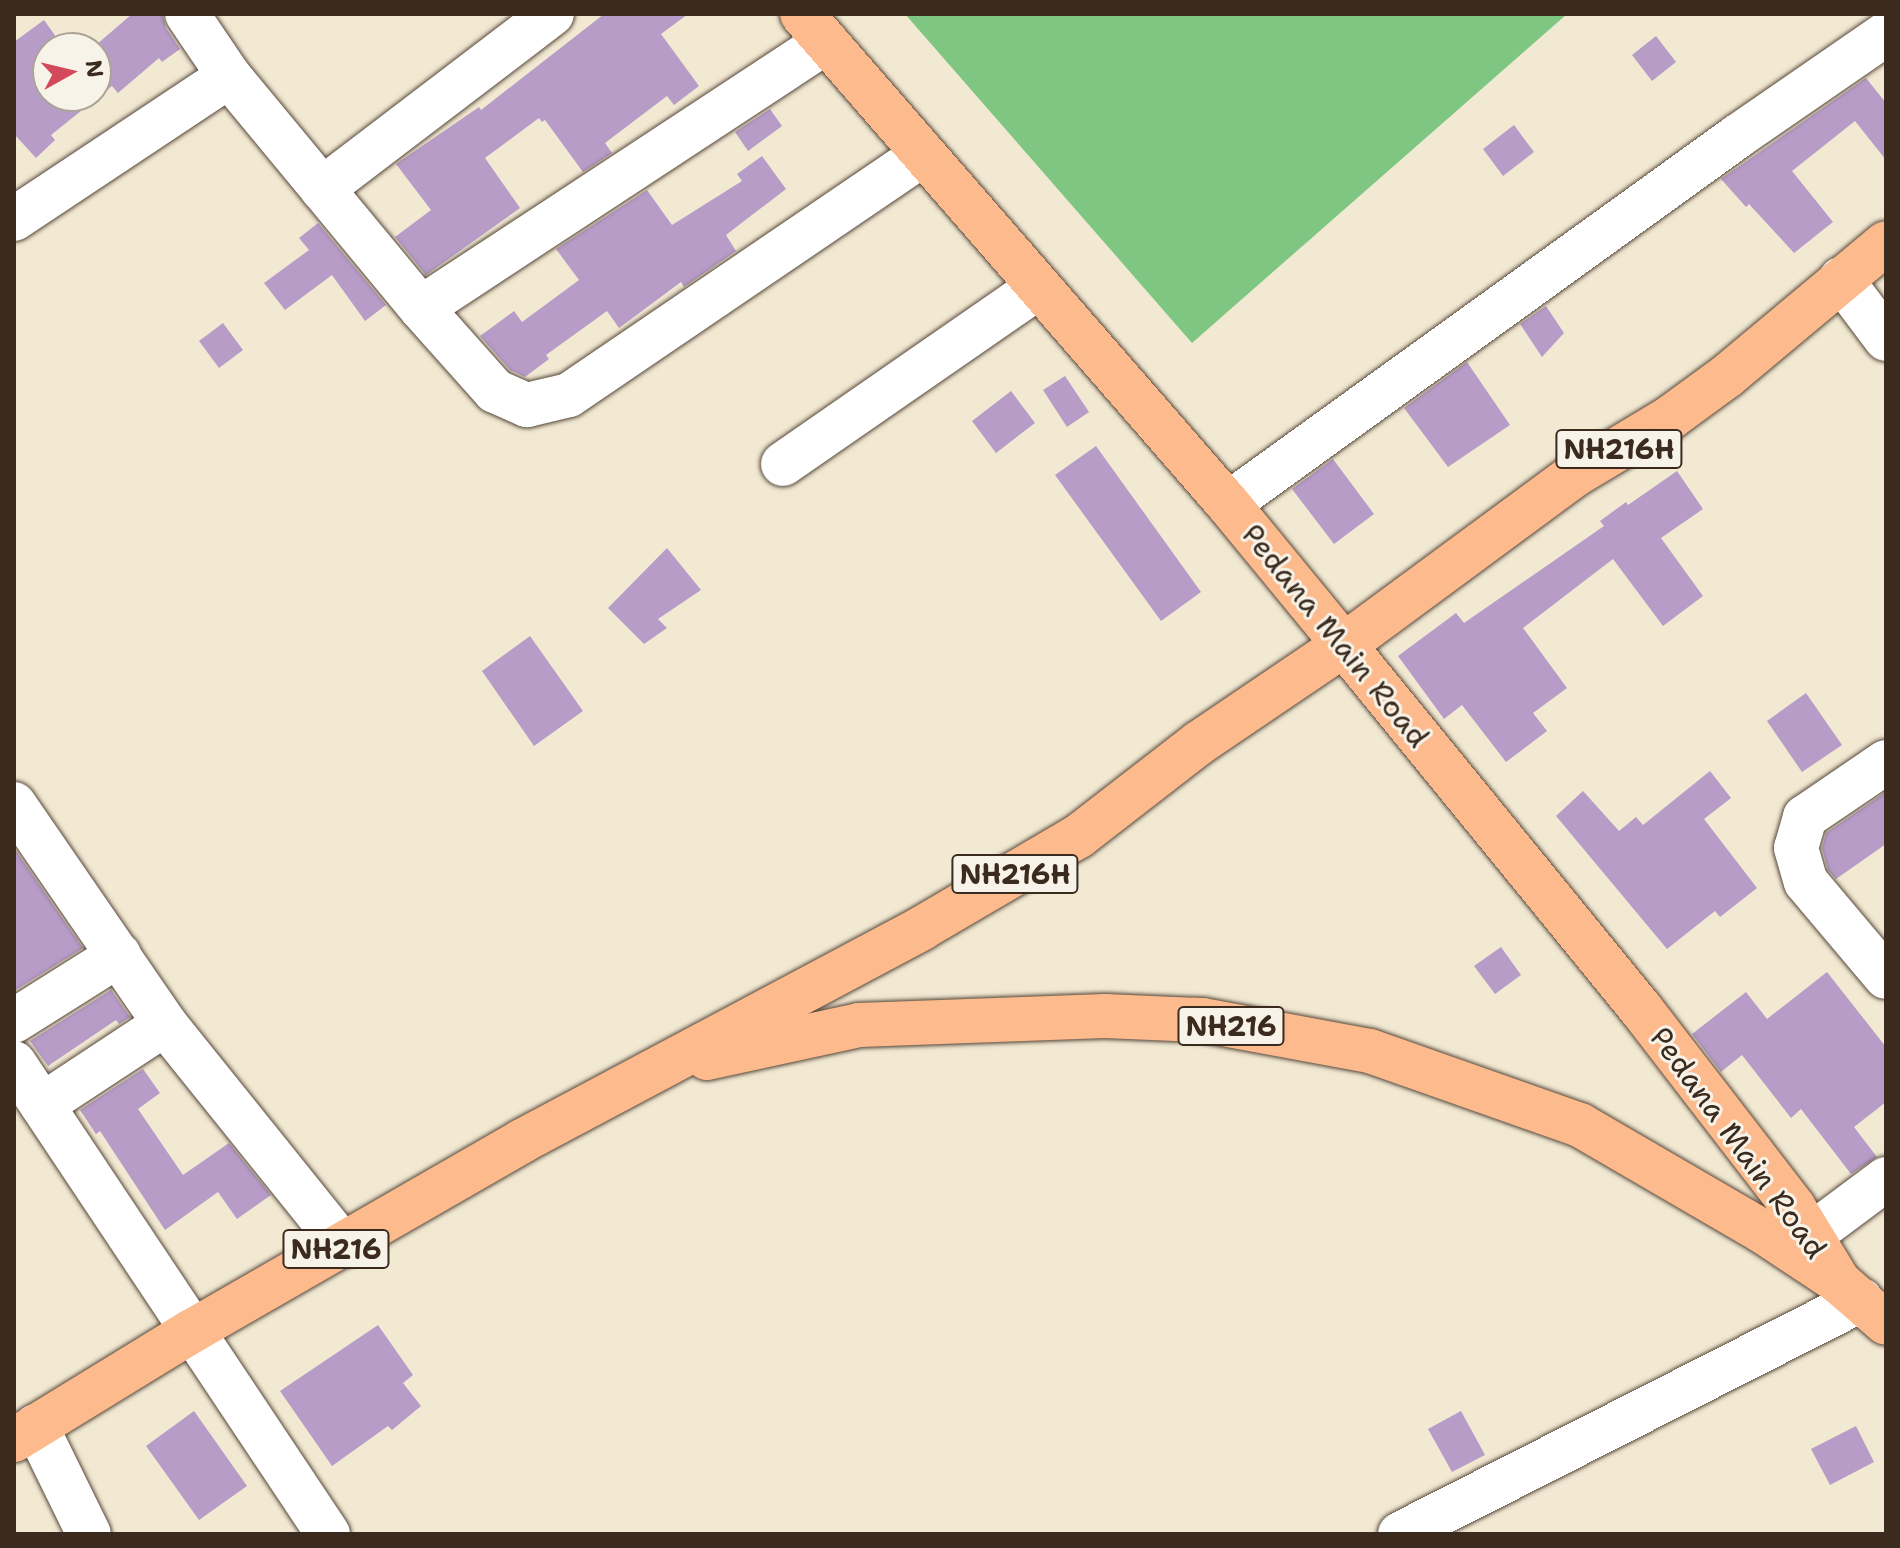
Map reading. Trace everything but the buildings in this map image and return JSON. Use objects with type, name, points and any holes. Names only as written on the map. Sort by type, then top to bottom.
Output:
[{"type":"main road","name":"Pedana Main Road","points":[[814,28],[1228,504],[1344,645],[1641,1009],[1862,1302]]},
{"type":"main road","name":"NH216H","points":[[662,1068],[785,998],[922,928],[1079,836],[1199,743],[1344,645],[1573,476],[1671,417],[1727,376],[1886,243]]},
{"type":"main road","name":"NH216","points":[[25,1433],[192,1331],[522,1141],[662,1068],[859,1025],[1105,1016],[1202,1020],[1370,1051],[1580,1125],[1762,1231],[1862,1302]]},
{"type":"street","points":[[187,14],[229,76],[421,308],[495,391],[527,405],[569,395],[922,155]]},
{"type":"street","points":[[322,189],[552,14]]},
{"type":"street","points":[[421,308],[814,28]]},
{"type":"street","points":[[1228,504],[1738,136],[1886,34]]},
{"type":"street","points":[[14,219],[229,76]]},
{"type":"street","points":[[1841,279],[1886,339]]},
{"type":"street","points":[[783,464],[1039,287]]},
{"type":"street","points":[[1881,959],[1806,882],[1796,848],[1805,817],[1886,762]]},
{"type":"street","points":[[14,804],[165,1024],[343,1245]]},
{"type":"street","points":[[14,1021],[119,955]]},
{"type":"street","points":[[42,1105],[165,1024]]},
{"type":"street","points":[[14,1063],[328,1534]]},
{"type":"street","points":[[1811,1235],[1886,1179]]},
{"type":"street","points":[[1400,1534],[1862,1302]]},
{"type":"street","points":[[25,1433],[89,1534]]},
{"type":"green space","points":[[905,14],[1567,14],[1192,343]]}]
